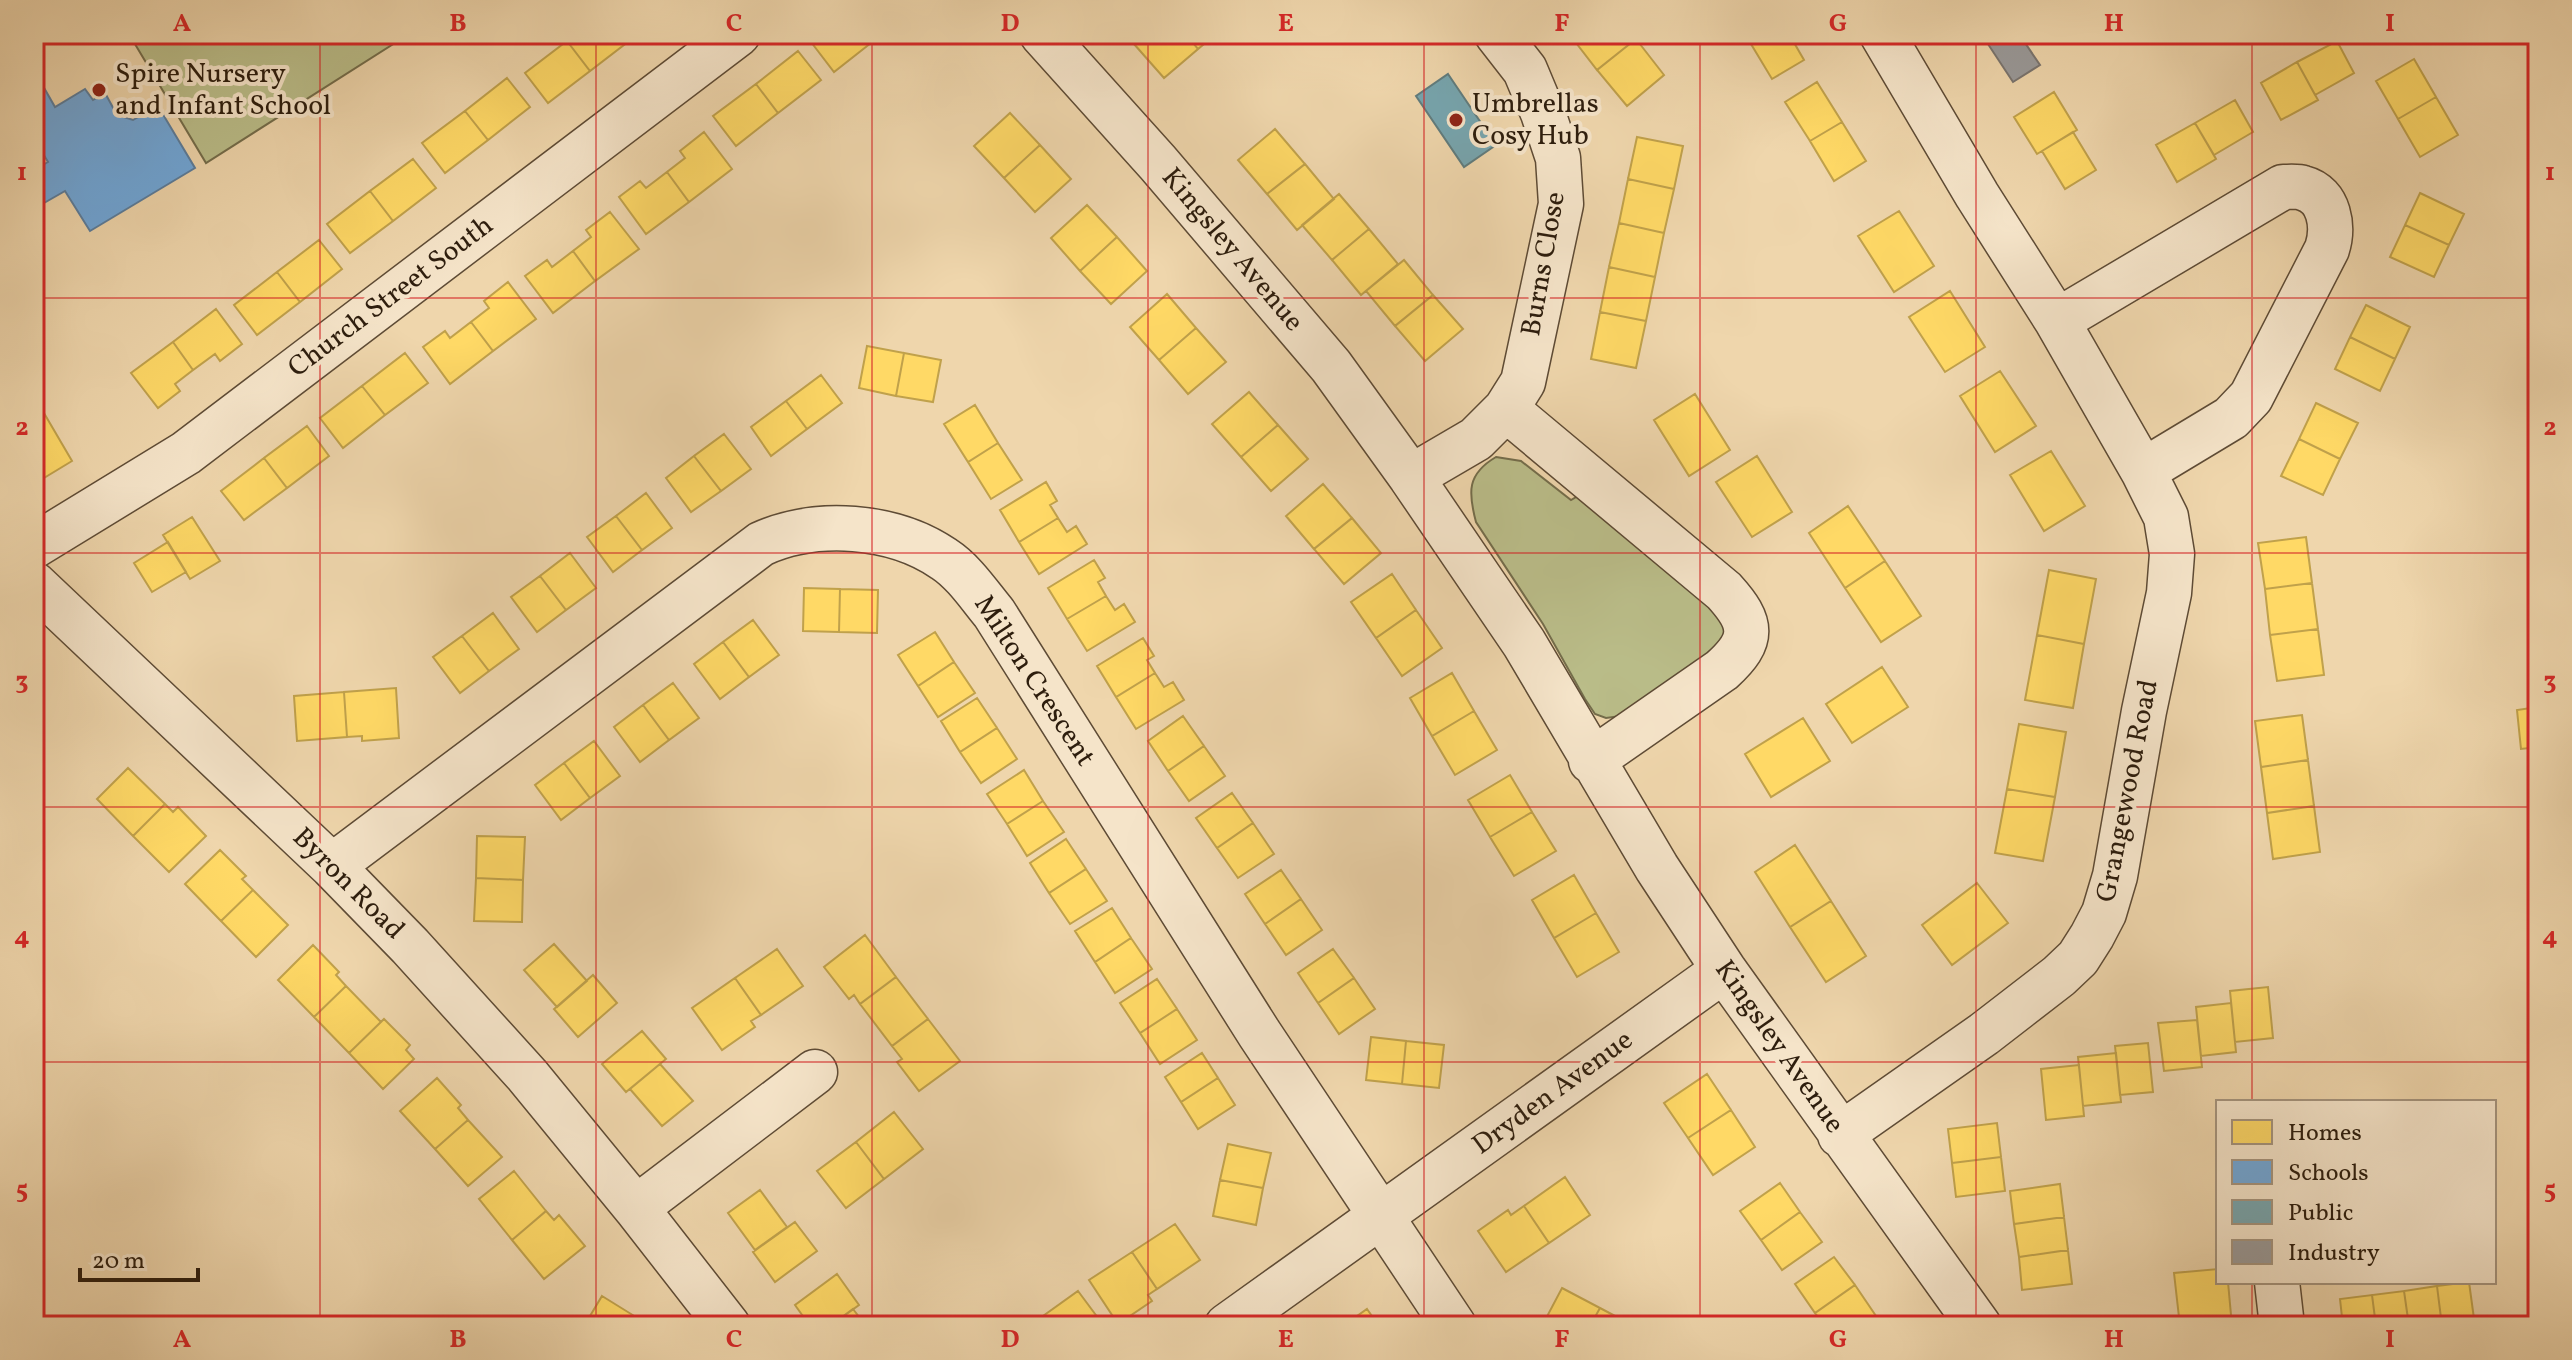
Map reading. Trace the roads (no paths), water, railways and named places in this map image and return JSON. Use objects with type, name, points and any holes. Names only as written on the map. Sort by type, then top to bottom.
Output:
[{"type":"street","name":"Church Street South","points":[[34,546],[186,453],[738,34]]},
{"type":"street","name":"Kingsley Avenue","points":[[1042,34],[1158,163],[1321,354],[1411,477],[1524,643],[1591,761],[1724,970],[1979,1326]]},
{"type":"street","name":"Burns Close","points":[[1497,34],[1525,70],[1543,113],[1558,158],[1561,204],[1523,382],[1506,409]]},
{"type":"street","name":"Grangewood Road","points":[[1840,1135],[1984,1034],[2059,976],[2078,958],[2104,913],[2115,876],[2144,711],[2169,593],[2172,554],[2166,517],[2143,471],[2057,321],[1977,195],[1882,34]]},
{"type":"street","points":[[2057,321],[2283,187],[2303,188],[2318,195],[2327,210],[2331,226],[2327,249],[2251,397],[2231,418],[2143,471]]},
{"type":"street","points":[[1411,477],[1476,439],[1506,409],[1724,591],[1741,610],[1747,632],[1740,654],[1722,670],[1591,761]]},
{"type":"street","name":"Milton Crescent","points":[[332,866],[761,544],[779,536],[829,529],[866,531],[901,538],[945,560],[994,613],[1259,1033],[1381,1217]]},
{"type":"street","name":"Byron Road","points":[[34,584],[332,866],[410,946],[527,1075],[728,1326]]},
{"type":"street","name":"Dryden Avenue","points":[[1227,1326],[1724,970]]},
{"type":"street","points":[[636,1208],[815,1072]]},
{"type":"street","points":[[1381,1217],[1454,1326]]},
{"type":"street","points":[[2277,1284],[2282,1326]]},
{"type":"place","name":"Spire Nursery and Infant School","points":[[99,90]]},
{"type":"place","name":"Umbrellas Cosy Hub","points":[[1456,120]]}]
